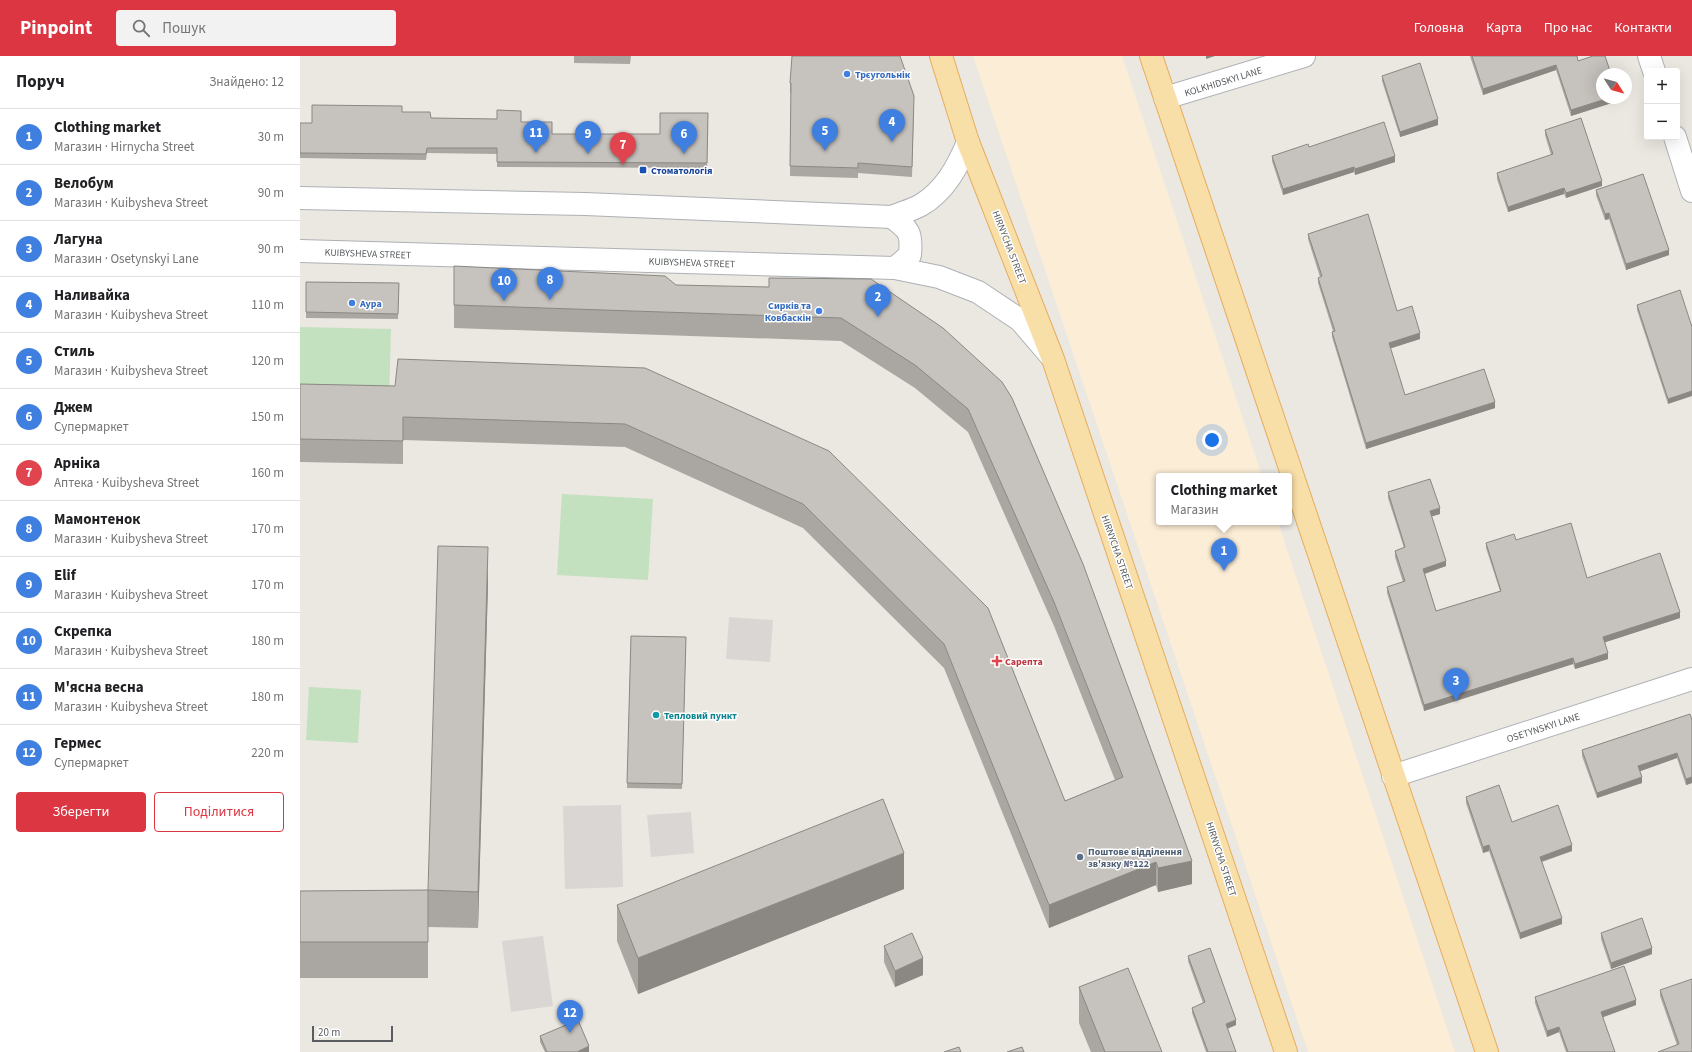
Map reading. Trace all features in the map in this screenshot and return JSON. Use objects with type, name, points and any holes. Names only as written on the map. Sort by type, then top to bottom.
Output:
[{"type":"main road","name":"HIRNYCHA STREET","points":[[941,56],[968,142],[1053,359],[1286,1052]]},
{"type":"main road","points":[[1150,56],[1291,473]]},
{"type":"main road","name":"KOLKHIDSKYI LANE","points":[[1165,98],[1304,56]]},
{"type":"main road","points":[[1649,56],[1653,68]]},
{"type":"main road","points":[[1676,140],[1692,191]]},
{"type":"main road","points":[[300,198],[592,204],[892,217],[921,205],[941,189],[958,166],[968,142]]},
{"type":"main road","points":[[892,217],[908,229],[911,242],[910,255],[895,268]]},
{"type":"main road","name":"KUIBYSHEVA STREET","points":[[300,251],[895,268],[940,278],[978,292],[1020,320],[1053,359]]},
{"type":"main road","points":[[1292,476],[1487,1052]]},
{"type":"main road","name":"OSETYNSKYI LANE","points":[[1393,776],[1692,679]]},
{"type":"shaded area","points":[[973,56],[1122,56],[1261,473],[1156,473],[1156,525],[1279,525],[1455,1052],[1308,1052]]},
{"type":"shaded area","points":[[729,617],[773,620],[770,662],[726,659]]},
{"type":"shaded area","points":[[621,805],[623,887],[565,889],[563,806]]},
{"type":"shaded area","points":[[691,812],[694,853],[651,857],[647,815]]},
{"type":"shaded area","points":[[543,936],[553,1006],[511,1012],[502,941]]},
{"type":"green space","points":[[300,327],[391,329],[389,401],[300,399]]},
{"type":"green space","points":[[562,494],[653,499],[648,580],[557,575]]},
{"type":"green space","points":[[309,687],[361,690],[358,743],[306,740]]},
{"type":"building","points":[[792,56],[900,56],[914,96],[912,167],[858,163],[858,168],[790,166],[790,83]]},
{"type":"building","points":[[1472,56],[1577,56],[1578,61],[1593,56],[1605,56],[1609,68],[1596,68],[1596,102],[1571,110],[1556,65],[1483,89]]},
{"type":"building","points":[[1420,63],[1438,119],[1400,132],[1382,76]]},
{"type":"building","points":[[312,105],[402,106],[402,112],[430,112],[431,118],[497,119],[497,110],[521,111],[521,122],[552,122],[552,134],[660,134],[660,113],[708,113],[707,163],[497,162],[497,148],[427,148],[426,154],[300,153],[300,123],[312,123]]},
{"type":"building","points":[[1581,118],[1602,181],[1566,193],[1564,188],[1508,207],[1497,173],[1553,154],[1545,130]]},
{"type":"building","points":[[1384,122],[1395,156],[1283,189],[1272,156],[1308,144],[1309,147]]},
{"type":"building","points":[[1643,174],[1669,250],[1626,264],[1609,213],[1605,214],[1596,190]]},
{"type":"building","points":[[1368,214],[1397,311],[1412,306],[1420,333],[1389,343],[1405,395],[1484,369],[1495,402],[1366,443],[1332,332],[1335,331],[1318,278],[1322,276],[1308,234]]},
{"type":"building","points":[[454,266],[665,276],[676,285],[769,287],[769,278],[871,279],[943,328],[1002,382],[1012,398],[1083,564],[1192,861],[1158,868],[1156,862],[1049,905],[944,644],[803,504],[625,424],[403,417],[403,441],[300,439],[300,384],[395,386],[398,359],[645,368],[829,451],[988,608],[1065,801],[1123,777],[1054,602],[968,409],[915,365],[841,318],[454,305]]},
{"type":"building","name":"Аура","points":[[306,282],[399,283],[398,314],[306,312]]},
{"type":"building","points":[[1680,290],[1692,327],[1692,391],[1668,399],[1637,305]]},
{"type":"building","points":[[1430,479],[1440,508],[1430,511],[1446,561],[1423,569],[1436,611],[1501,591],[1486,543],[1514,534],[1516,540],[1571,523],[1587,578],[1660,553],[1680,612],[1603,637],[1608,653],[1575,664],[1573,658],[1424,705],[1387,587],[1405,581],[1395,551],[1405,547],[1388,492]]},
{"type":"building","points":[[438,546],[488,547],[478,892],[428,890]]},
{"type":"building","name":"Тепловий пункт","points":[[631,636],[686,637],[682,784],[627,783]]},
{"type":"building","points":[[1690,714],[1692,720],[1692,777],[1686,779],[1677,753],[1638,766],[1642,777],[1597,793],[1582,750]]},
{"type":"building","points":[[1499,785],[1512,822],[1558,805],[1572,845],[1540,857],[1562,918],[1520,933],[1489,845],[1483,847],[1466,797]]},
{"type":"building","points":[[883,799],[904,853],[638,958],[617,905]]},
{"type":"building","points":[[428,890],[428,942],[300,942],[300,891]]},
{"type":"building","points":[[1642,918],[1652,948],[1611,963],[1601,933]]},
{"type":"building","points":[[912,933],[923,958],[895,971],[884,946]]},
{"type":"building","points":[[1210,948],[1236,1020],[1226,1024],[1236,1052],[1208,1052],[1192,1008],[1205,1002],[1188,956]]},
{"type":"building","points":[[1624,966],[1636,1000],[1601,1012],[1615,1052],[1568,1052],[1559,1027],[1547,1031],[1535,997]]},
{"type":"building","points":[[1128,968],[1162,1052],[1105,1052],[1079,987]]},
{"type":"building","points":[[1692,979],[1692,1052],[1658,1052],[1679,1044],[1660,990]]},
{"type":"building","points":[[578,1020],[589,1046],[577,1052],[547,1052],[540,1036]]},
{"type":"building","points":[[959,1047],[961,1052],[944,1052]]},
{"type":"building","points":[[1022,1047],[1024,1052],[1007,1052]]},
{"type":"place","name":"Трєугольнік","points":[[847,74]]},
{"type":"place","name":"Наливайка","points":[[892,142]]},
{"type":"place","name":"Стиль","points":[[825,151]]},
{"type":"place","name":"М'ясна весна","points":[[536,153]]},
{"type":"place","name":"Elif","points":[[588,154]]},
{"type":"place","name":"Джем","points":[[684,154]]},
{"type":"place","name":"Арніка","points":[[623,165]]},
{"type":"place","name":"Стоматологія","points":[[643,170]]},
{"type":"place","name":"Мамонтенок","points":[[550,300]]},
{"type":"place","name":"Скрепка","points":[[504,301]]},
{"type":"place","name":"Аура","points":[[352,303]]},
{"type":"place","name":"Сирків та Ковбаскін","points":[[819,311]]},
{"type":"place","name":"Велобум","points":[[878,317]]},
{"type":"place","name":"Clothing market","points":[[1224,571]]},
{"type":"place","name":"Сарепта","points":[[997,661]]},
{"type":"place","name":"Лагуна","points":[[1456,701]]},
{"type":"place","name":"Тепловий пункт","points":[[656,715]]},
{"type":"place","name":"Поштове відділення зв'язку №122","points":[[1080,857]]},
{"type":"place","name":"Гермес","points":[[570,1033]]}]
